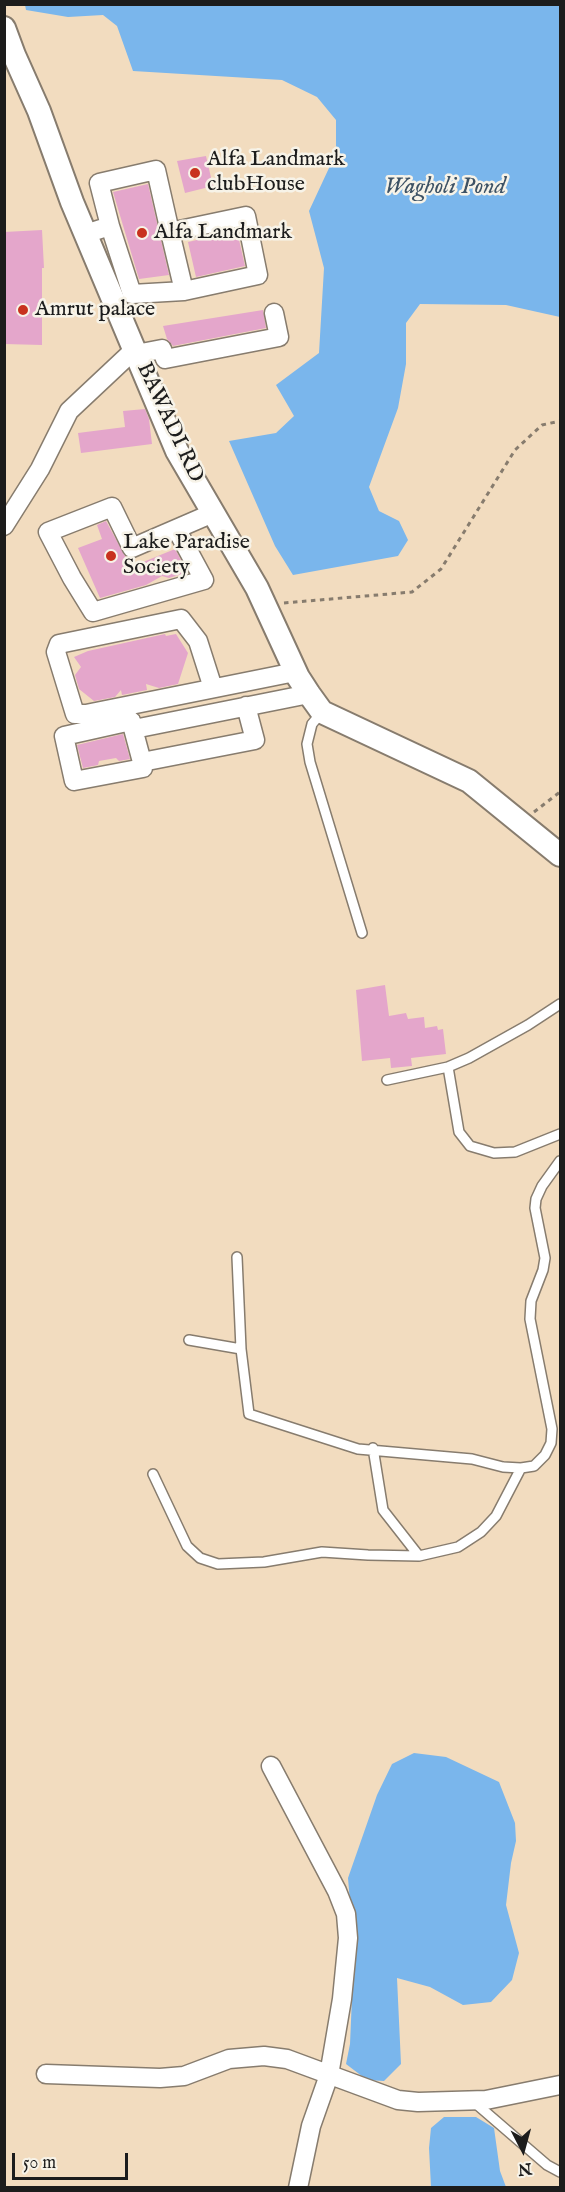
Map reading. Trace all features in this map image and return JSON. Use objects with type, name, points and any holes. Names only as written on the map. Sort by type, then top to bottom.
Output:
[{"type":"street","name":"BAWADI RD","points":[[4,28],[9,57],[39,111],[85,234],[177,451],[264,604],[309,694],[322,712],[469,781],[561,855]]},
{"type":"street","points":[[170,232],[246,216],[258,275],[184,291],[132,294],[99,183],[156,170],[170,232],[184,291]]},
{"type":"street","points":[[85,234],[110,226]]},
{"type":"street","points":[[4,526],[40,469],[69,411],[135,352],[162,349],[165,358],[279,337],[274,313]]},
{"type":"street","points":[[177,530],[204,580],[93,612],[48,532],[112,507],[132,548],[213,513]]},
{"type":"street","points":[[213,688],[198,641],[181,619],[59,644],[56,652],[75,714],[86,714],[296,672]]},
{"type":"street","points":[[134,729],[309,694]]},
{"type":"street","points":[[142,762],[255,740],[246,705]]},
{"type":"street","points":[[131,721],[142,762],[143,768],[74,781],[64,736],[131,721]]},
{"type":"street","points":[[271,1766],[337,1891],[346,1914],[348,1938],[342,1999],[329,2075],[310,2126],[298,2187]]},
{"type":"street","points":[[46,2074],[160,2078],[184,2076],[229,2059],[264,2056],[287,2059],[398,2100],[418,2102],[486,2100],[561,2085]]},
{"type":"lane","points":[[322,712],[312,724],[307,744],[310,762],[362,933]]},
{"type":"lane","points":[[387,1080],[448,1067],[469,1058],[561,1004]]},
{"type":"lane","points":[[448,1067],[459,1132],[470,1146],[494,1154],[515,1152],[561,1134]]},
{"type":"lane","points":[[237,1257],[241,1349],[249,1414],[319,1438],[374,1449],[472,1460],[503,1467],[534,1466],[545,1455],[552,1443],[552,1429],[530,1319],[531,1301],[543,1270],[545,1258],[536,1199],[542,1186],[561,1161]]},
{"type":"lane","points":[[189,1340],[241,1349]]},
{"type":"lane","points":[[374,1449],[383,1510],[419,1556]]},
{"type":"lane","points":[[153,1474],[187,1546],[200,1558],[218,1564],[264,1562],[322,1552],[368,1556],[419,1556],[458,1546],[482,1532],[496,1516],[521,1468]]},
{"type":"lane","points":[[473,2101],[547,2165],[561,2172]]},
{"type":"path","points":[[264,604],[412,592],[441,569],[515,450],[542,424],[561,421]]},
{"type":"path","points":[[521,822],[561,792]]},
{"type":"water","name":"Wagholi Pond","points":[[25,5],[560,5],[560,317],[506,305],[420,304],[406,323],[406,364],[398,408],[369,487],[379,511],[399,521],[408,540],[398,556],[293,575],[275,546],[229,441],[276,433],[294,416],[276,385],[319,353],[324,268],[309,211],[336,153],[336,120],[317,97],[282,80],[133,71],[117,26],[103,15],[68,17],[26,10]]},
{"type":"water","points":[[414,1753],[446,1757],[499,1782],[515,1823],[516,1841],[506,1905],[519,1953],[512,1980],[491,2002],[463,2005],[430,1987],[397,1978],[401,2064],[384,2081],[367,2080],[346,2064],[350,2044],[354,1950],[348,1878],[377,1795],[392,1764]]},
{"type":"water","points":[[444,2117],[476,2117],[494,2128],[500,2171],[506,2187],[431,2187],[429,2148],[431,2128]]},
{"type":"building","name":"Alfa Landmark clubHouse","points":[[206,156],[213,186],[185,193],[177,161]]},
{"type":"building","name":"Alfa Landmark","points":[[148,184],[169,275],[139,279],[113,192]]},
{"type":"building","name":"Amrut palace","points":[[42,230],[44,268],[42,268],[42,345],[4,344],[4,232]]},
{"type":"building","name":"Alfa Landmark","points":[[237,231],[245,266],[196,277],[188,242]]},
{"type":"building","name":"Alfa Landmark","points":[[263,310],[266,328],[173,346],[167,339],[163,326]]},
{"type":"building","points":[[145,409],[149,419],[152,444],[81,453],[78,433],[125,427],[123,411]]},
{"type":"building","name":"Lake Paradise Society","points":[[106,521],[131,567],[175,549],[181,560],[174,562],[182,574],[169,578],[162,576],[146,585],[100,598],[78,548],[102,539],[97,525]]},
{"type":"building","points":[[165,634],[166,636],[176,634],[188,653],[178,684],[159,688],[146,684],[147,690],[122,695],[121,690],[115,697],[94,701],[79,689],[75,675],[81,667],[74,657],[88,651]]},
{"type":"building","points":[[123,734],[130,759],[119,761],[116,758],[99,761],[98,765],[83,768],[77,745]]},
{"type":"building","points":[[385,985],[389,1016],[406,1013],[408,1019],[424,1017],[425,1028],[437,1026],[438,1030],[443,1029],[446,1054],[411,1058],[412,1066],[391,1068],[390,1058],[362,1061],[356,990]]},
{"type":"place","name":"Alfa Landmark clubHouse","points":[[195,173]]},
{"type":"place","name":"Alfa Landmark","points":[[142,233]]},
{"type":"place","name":"Amrut palace","points":[[23,310]]},
{"type":"place","name":"Lake Paradise Society","points":[[111,556]]}]
